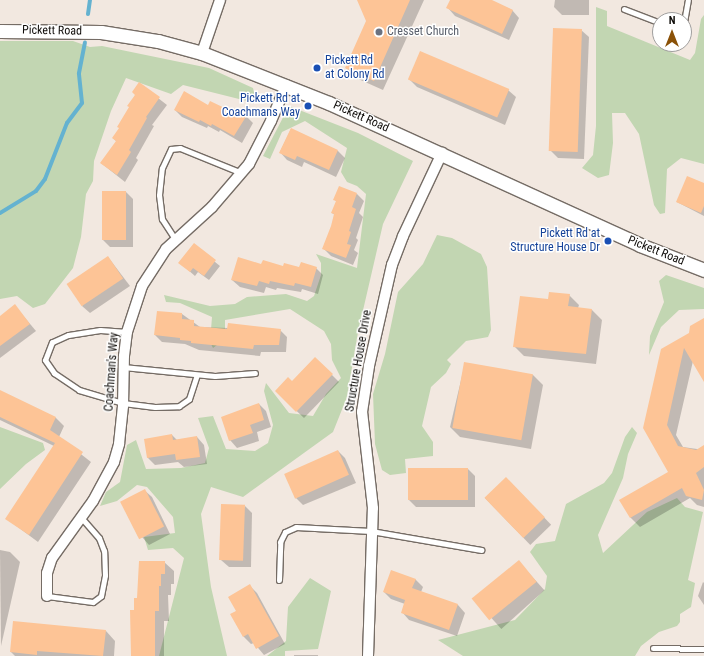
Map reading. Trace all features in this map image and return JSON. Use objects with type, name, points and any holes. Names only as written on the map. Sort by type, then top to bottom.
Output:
[{"type":"street","points":[[202,53],[220,0]]},
{"type":"street","name":"Pickett Road","points":[[0,31],[101,32],[158,41],[202,53],[286,85],[442,153],[640,245],[704,270]]},
{"type":"street","name":"Coachman's Way","points":[[47,596],[47,573],[52,558],[93,501],[114,462],[119,444],[123,403],[123,367],[127,332],[142,286],[154,265],[175,239],[212,207],[242,173],[262,141],[286,85]]},
{"type":"street","name":"Structure House Drive","points":[[368,656],[371,531],[373,508],[362,412],[368,366],[392,265],[442,153]]},
{"type":"lane","points":[[686,12],[688,0]]},
{"type":"lane","points":[[624,9],[652,20]]},
{"type":"lane","points":[[175,239],[162,219],[160,195],[162,168],[170,149],[180,148],[242,173]]},
{"type":"lane","points":[[127,332],[100,330],[68,335],[52,342],[45,360],[54,373],[79,390],[123,403],[155,407],[179,406],[189,399],[197,375]]},
{"type":"lane","points":[[123,367],[215,376],[255,373]]},
{"type":"lane","points":[[47,596],[94,602],[101,596],[105,575],[104,551],[99,538],[81,517]]},
{"type":"lane","points":[[279,580],[280,542],[285,532],[296,527],[371,531],[481,550]]},
{"type":"lane","points":[[653,648],[704,649]]},
{"type":"green space","points":[[596,7],[607,11],[607,26],[652,44],[652,52],[670,52],[690,60],[695,53],[701,19],[704,15],[704,164],[681,158],[667,169],[665,213],[660,214],[654,205],[639,134],[625,113],[612,113],[613,143],[609,175],[598,178],[582,168],[593,155],[596,126]]},
{"type":"green space","points":[[0,41],[73,41],[90,47],[102,46],[209,68],[253,88],[255,97],[247,101],[183,85],[171,94],[126,78],[111,111],[94,161],[93,181],[86,194],[81,237],[73,268],[45,304],[33,308],[17,296],[0,299]]},
{"type":"green space","points":[[289,106],[358,133],[413,161],[383,224],[358,332],[347,397],[333,432],[243,497],[211,487],[201,514],[211,587],[227,656],[159,656],[184,558],[173,548],[148,550],[144,537],[175,533],[173,517],[147,487],[137,485],[117,501],[100,506],[106,492],[120,482],[127,445],[136,440],[146,469],[181,468],[205,463],[209,448],[198,418],[213,416],[226,449],[255,451],[268,443],[273,425],[264,391],[266,383],[289,413],[313,416],[326,394],[341,378],[332,360],[331,344],[324,331],[290,309],[225,320],[225,339],[213,348],[210,342],[212,317],[180,303],[166,302],[164,295],[210,306],[235,304],[247,297],[286,294],[307,301],[314,296],[321,275],[321,263],[316,254],[357,268],[366,194],[357,186],[347,182],[341,172],[347,148],[305,121],[282,132],[270,159],[263,156]]},
{"type":"green space","points":[[437,235],[452,238],[481,254],[487,267],[491,330],[488,337],[466,341],[447,360],[451,364],[446,373],[431,387],[422,426],[433,442],[433,456],[405,459],[406,473],[390,475],[382,470],[375,444],[373,394],[385,354],[398,292],[423,264]]},
{"type":"green space","points":[[666,275],[704,288],[704,309],[679,310],[661,327],[649,355],[650,336],[664,302],[659,281]]},
{"type":"green space","points":[[0,427],[43,443],[45,450],[26,464],[0,489]]},
{"type":"green space","points":[[632,427],[637,433],[628,454],[623,478],[598,535],[603,553],[647,512],[677,498],[685,507],[703,512],[688,580],[695,583],[691,607],[680,614],[680,622],[677,626],[659,632],[641,646],[635,656],[463,656],[438,640],[515,620],[545,589],[547,576],[530,552],[536,544],[555,541],[566,504],[604,483],[612,473],[625,437]]},
{"type":"green space","points":[[310,578],[331,591],[318,649],[285,651],[285,656],[267,656],[286,641],[288,607]]},
{"type":"building","points":[[357,0],[410,0],[374,81],[345,68],[366,21]]},
{"type":"building","points":[[450,0],[492,0],[513,10],[502,34],[446,8]]},
{"type":"building","points":[[553,28],[582,29],[578,152],[549,151]]},
{"type":"building","points":[[420,51],[509,89],[497,117],[408,80]]},
{"type":"building","points":[[139,82],[160,97],[146,117],[147,118],[129,150],[131,152],[117,175],[100,163],[116,141],[112,138],[119,128],[117,127],[129,107],[127,106],[135,95],[132,92]]},
{"type":"building","points":[[184,91],[208,105],[210,101],[233,112],[235,108],[247,115],[234,136],[212,124],[211,126],[200,120],[199,122],[174,110]]},
{"type":"building","points":[[291,128],[338,150],[329,170],[297,156],[295,160],[279,153]]},
{"type":"building","points":[[687,176],[704,183],[704,206],[701,213],[676,202]]},
{"type":"building","points":[[339,186],[357,193],[352,207],[356,209],[349,231],[351,232],[347,244],[351,245],[346,258],[322,249],[331,226],[334,214],[331,213],[336,201],[333,200]]},
{"type":"building","points":[[102,191],[126,191],[126,240],[102,240]]},
{"type":"building","points":[[194,243],[216,260],[204,276],[193,268],[190,272],[178,263]]},
{"type":"building","points":[[108,256],[123,278],[82,306],[67,284]]},
{"type":"building","points":[[238,257],[261,264],[263,260],[283,266],[284,263],[299,267],[301,262],[317,267],[311,287],[295,283],[294,286],[270,281],[269,284],[259,281],[257,286],[231,280]]},
{"type":"building","points":[[549,292],[570,294],[568,306],[592,309],[586,354],[513,347],[520,296],[548,299]]},
{"type":"building","points":[[15,304],[30,324],[0,346],[0,316]]},
{"type":"building","points":[[157,311],[182,313],[182,319],[194,320],[194,326],[227,329],[228,323],[281,329],[279,345],[254,345],[253,349],[191,343],[191,341],[180,340],[180,338],[154,335]]},
{"type":"building","points":[[704,318],[704,382],[684,348],[667,425],[678,446],[696,450],[704,445],[704,467],[696,473],[704,490],[702,500],[686,496],[682,488],[630,518],[619,500],[668,472],[643,428],[661,349],[689,333],[690,326]]},
{"type":"building","points":[[315,357],[333,374],[296,412],[275,391],[288,377],[292,381]]},
{"type":"building","points":[[464,362],[533,374],[521,440],[452,428]]},
{"type":"building","points":[[0,390],[56,417],[50,430],[83,452],[29,535],[5,519],[55,443],[0,417]]},
{"type":"building","points":[[259,403],[264,420],[250,425],[253,433],[229,441],[221,417]]},
{"type":"building","points":[[172,434],[173,440],[197,436],[200,457],[176,460],[175,454],[147,458],[144,439]]},
{"type":"building","points":[[338,450],[349,475],[295,499],[284,474]]},
{"type":"building","points":[[408,468],[468,468],[468,500],[408,500]]},
{"type":"building","points":[[506,477],[545,517],[523,538],[484,498]]},
{"type":"building","points":[[145,489],[164,526],[139,539],[120,502]]},
{"type":"building","points":[[221,504],[245,505],[243,561],[219,560]]},
{"type":"building","points":[[519,560],[537,582],[489,620],[472,598]]},
{"type":"building","points":[[139,561],[165,561],[165,574],[161,574],[161,586],[159,586],[159,611],[155,611],[155,656],[131,656],[130,610],[134,610],[134,598],[137,598]]},
{"type":"building","points":[[391,570],[416,579],[412,588],[458,604],[449,630],[401,613],[405,600],[383,592]]},
{"type":"building","points":[[250,584],[279,636],[256,649],[248,634],[243,637],[230,614],[236,611],[228,597]]},
{"type":"building","points":[[13,621],[106,630],[103,656],[37,651],[37,655],[10,652]]},
{"type":"waterway","points":[[88,14],[90,0]]},
{"type":"waterway","points":[[0,213],[36,191],[45,179],[67,123],[82,103],[79,73],[85,43]]},
{"type":"place","name":"Cresset Church","points":[[379,32]]},
{"type":"place","name":"Pickett Rd at Colony Rd","points":[[317,68]]},
{"type":"place","name":"Pickett Rd at Coachmans Way","points":[[308,106]]},
{"type":"place","name":"Pickett Rd at Structure House Dr","points":[[608,241]]}]
